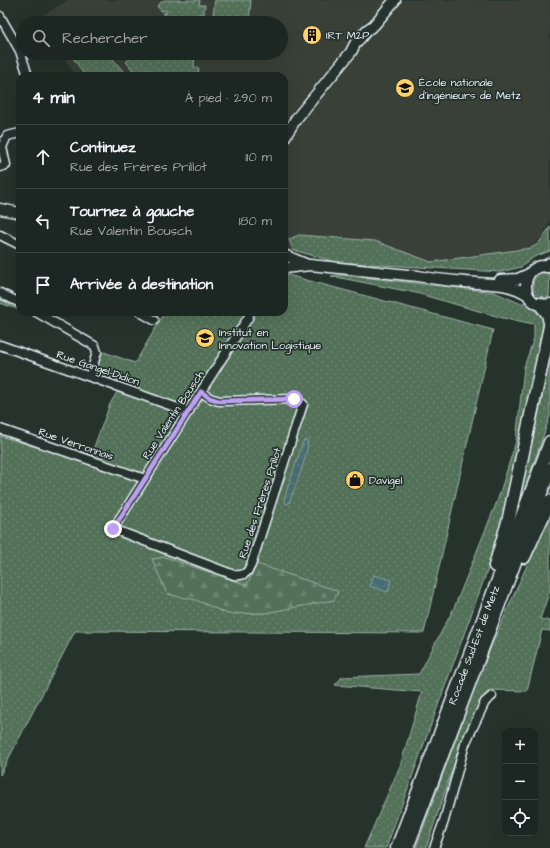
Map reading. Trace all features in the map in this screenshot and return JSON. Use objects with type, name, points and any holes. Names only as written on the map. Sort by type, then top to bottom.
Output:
[{"type":"highway","points":[[476,651],[508,522],[550,324],[545,304]]},
{"type":"highway","name":"Rocade Sud-Est de Metz","points":[[407,848],[550,442]]},
{"type":"highway","name":"Rocade Sud-Est de Metz","points":[[397,848],[550,468]]},
{"type":"highway","points":[[476,651],[550,501]]},
{"type":"main road","points":[[288,132],[296,119],[351,52],[359,47],[371,33],[374,25],[395,0]]},
{"type":"main road","points":[[0,209],[16,212]]},
{"type":"main road","points":[[288,257],[310,265]]},
{"type":"main road","points":[[288,268],[310,265],[418,276],[433,279],[503,285],[517,288],[528,295],[531,299],[545,304]]},
{"type":"main road","points":[[418,276],[434,275],[512,280],[530,274],[537,268],[549,266]]},
{"type":"main road","points":[[528,295],[526,284],[530,274]]},
{"type":"street","points":[[0,16],[16,44]]},
{"type":"street","points":[[23,60],[27,72]]},
{"type":"street","points":[[0,167],[6,165],[1,146],[7,136],[16,134]]},
{"type":"street","points":[[0,235],[16,243]]},
{"type":"street","points":[[0,293],[16,301]]},
{"type":"street","points":[[43,316],[95,346],[97,352],[90,376]]},
{"type":"street","points":[[147,316],[154,320]]},
{"type":"street","name":"Rue Valentin Bousch","points":[[113,529],[249,316]]},
{"type":"street","name":"Rue Gangel-Didion","points":[[0,345],[188,412]]},
{"type":"street","name":"Rue des Frères Prillot","points":[[113,529],[234,575],[241,576],[247,573],[251,566],[303,404],[294,399],[219,401],[210,398],[201,392]]},
{"type":"street","name":"Rue Verronnais","points":[[0,429],[145,479]]},
{"type":"street","points":[[434,848],[444,821],[465,744],[485,702],[492,696]]},
{"type":"shaded area","points":[[68,0],[550,0],[550,219],[543,235],[531,248],[417,267],[288,249],[288,72],[73,72],[66,60],[288,60],[288,16],[42,16]]},
{"type":"green space","points":[[164,0],[200,0],[199,5],[205,5],[204,14],[199,14],[199,16],[166,16],[163,13],[167,12],[166,10],[161,11],[157,6]]},
{"type":"green space","points":[[215,0],[251,0],[250,16],[213,16]]},
{"type":"green space","points":[[75,60],[114,60],[124,72],[82,72]]},
{"type":"green space","points":[[128,60],[194,60],[194,67],[199,68],[198,72],[151,72],[145,70],[144,72],[135,72],[126,62]]},
{"type":"green space","points":[[550,227],[550,251],[534,257],[521,267],[500,272],[336,262],[293,250],[289,239],[299,235],[375,241],[431,262],[531,248],[538,244]]},
{"type":"green space","points":[[542,273],[550,274],[549,297],[543,297],[535,292],[533,284],[534,280]]},
{"type":"green space","points":[[288,275],[493,330],[424,633],[75,631],[0,775],[0,436],[88,463],[110,404],[123,382],[95,372],[101,351],[135,363],[163,316],[288,316]]},
{"type":"green space","points":[[343,275],[494,292],[519,303],[526,303],[545,319],[514,469],[494,552],[386,848],[364,848],[400,766],[422,692],[335,685],[342,677],[419,674],[454,608],[498,499],[516,441],[524,367],[534,338],[534,324],[503,318],[416,293],[331,276]]},
{"type":"green space","points":[[7,299],[10,300],[6,303],[10,305],[14,302],[16,303],[16,309],[0,303],[0,300],[4,302]]},
{"type":"green space","points":[[550,352],[550,416],[519,506],[516,505],[541,404]]},
{"type":"green space","points":[[550,516],[550,590],[540,619],[550,621],[550,631],[542,630],[527,691],[489,690],[463,738],[426,848],[416,848],[480,672]]},
{"type":"green space","points":[[165,557],[247,585],[257,564],[338,591],[334,600],[265,613],[228,614],[196,600],[167,594],[152,559]]},
{"type":"water","points":[[307,440],[308,445],[304,461],[289,503],[286,504],[284,499],[303,442]]},
{"type":"water","points":[[374,575],[391,580],[388,592],[370,586]]},
{"type":"place","name":"IRT M2P","points":[[312,35]]},
{"type":"place","name":"École nationale d'ingénieurs de Metz","points":[[405,88]]},
{"type":"place","name":"Institut en Innovation Logistique","points":[[205,338]]},
{"type":"place","name":"Davigel","points":[[355,480]]},
{"type":"route","points":[[113,529],[201,392],[214,401],[294,399]]}]
